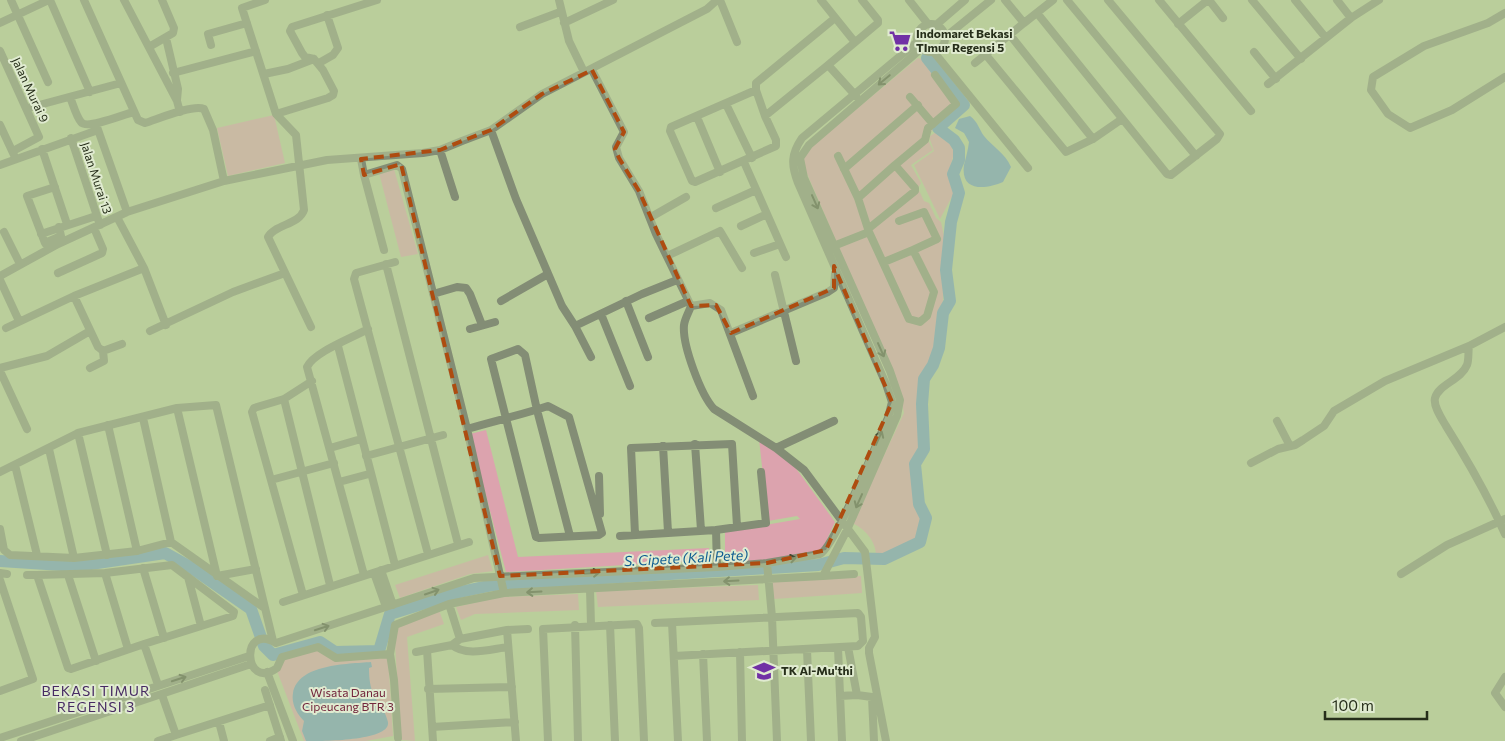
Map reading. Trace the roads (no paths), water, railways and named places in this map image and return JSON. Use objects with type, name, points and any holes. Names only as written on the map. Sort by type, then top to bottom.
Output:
[{"type":"street","points":[[11,0],[48,82]]},
{"type":"street","points":[[0,23],[47,0],[90,92]]},
{"type":"street","points":[[84,0],[138,120],[145,123],[200,107],[207,113],[224,181]]},
{"type":"street","points":[[124,0],[177,101],[180,112]]},
{"type":"street","points":[[149,47],[172,36],[174,28],[162,0]]},
{"type":"street","points":[[239,0],[276,114],[296,135],[303,214],[272,232],[268,238],[311,327]]},
{"type":"street","points":[[242,8],[265,0]]},
{"type":"street","points":[[276,114],[333,96],[334,91],[316,61],[302,53],[290,29],[327,15],[377,0]]},
{"type":"street","points":[[558,0],[569,41],[624,132],[616,150],[651,217],[677,280],[690,304],[684,326],[687,342],[706,401],[714,409],[776,448],[804,470],[865,552],[874,637],[869,653],[886,741]]},
{"type":"street","points":[[564,23],[613,0]]},
{"type":"street","points":[[19,321],[0,278],[20,264],[127,212],[224,181],[300,164],[440,150],[491,130],[542,94],[707,10],[718,0],[737,42]]},
{"type":"street","points":[[821,0],[854,42]]},
{"type":"street","points":[[765,116],[878,22],[862,0]]},
{"type":"street","points":[[909,0],[932,25],[942,30],[944,38],[942,45],[933,51]]},
{"type":"street","points":[[390,654],[336,658],[318,647],[282,657],[279,665],[270,671],[257,670],[250,660],[251,646],[265,640],[276,643],[474,578],[766,565],[824,553],[841,522],[888,418],[892,402],[890,382],[831,247],[804,178],[800,158],[809,145],[919,45],[919,30],[932,25],[965,0]]},
{"type":"street","points":[[944,38],[991,0]]},
{"type":"street","points":[[1005,0],[1024,24]]},
{"type":"street","points":[[975,63],[1053,0]]},
{"type":"street","points":[[1067,0],[1196,156]]},
{"type":"street","points":[[1037,13],[1167,174],[1172,175],[1217,139],[1220,134],[1108,0]]},
{"type":"street","points":[[1159,0],[1251,110]]},
{"type":"street","points":[[1178,24],[1209,0],[1223,18]]},
{"type":"street","points":[[1252,0],[1301,59]]},
{"type":"street","points":[[1295,0],[1326,38]]},
{"type":"street","points":[[1337,0],[1351,18]]},
{"type":"street","points":[[1268,84],[1351,18],[1378,0]]},
{"type":"street","points":[[520,27],[560,12]]},
{"type":"street","points":[[1505,13],[1488,23],[1424,46],[1373,77],[1371,90],[1388,114],[1410,128],[1452,110],[1505,76]]},
{"type":"street","points":[[264,74],[333,55],[338,48],[327,15]]},
{"type":"street","points":[[756,90],[673,126],[670,131],[692,181],[695,182],[744,162],[777,143],[765,116],[756,90],[756,83],[835,18]]},
{"type":"street","points":[[211,45],[208,34],[247,23]]},
{"type":"street","points":[[1010,35],[1093,139]]},
{"type":"street","points":[[166,38],[178,89],[177,101]]},
{"type":"street","points":[[919,45],[933,51],[1028,168]]},
{"type":"street","points":[[731,333],[834,288],[834,266],[831,247],[794,171],[793,153],[802,138],[854,93],[919,45]]},
{"type":"street","name":"Jalan Murai 9","points":[[0,51],[28,108],[39,138],[12,151]]},
{"type":"street","points":[[173,73],[256,51]]},
{"type":"street","points":[[1254,52],[1276,78]]},
{"type":"street","points":[[986,55],[1064,151],[1068,152],[1093,139],[1122,119]]},
{"type":"street","points":[[828,64],[860,100]]},
{"type":"street","points":[[858,198],[925,140],[926,130],[956,104],[935,75]]},
{"type":"street","points":[[28,108],[121,83]]},
{"type":"street","points":[[70,97],[81,122],[85,125],[97,127]]},
{"type":"street","points":[[910,97],[933,124]]},
{"type":"street","points":[[726,104],[752,158]]},
{"type":"street","points":[[844,169],[918,105]]},
{"type":"street","points":[[0,166],[134,112]]},
{"type":"street","points":[[696,116],[720,172]]},
{"type":"street","points":[[0,125],[16,160]]},
{"type":"street","points":[[97,127],[127,212]]},
{"type":"street","points":[[491,130],[516,199],[562,306],[591,357]]},
{"type":"street","name":"Jalan Murai 13","points":[[58,273],[102,253],[103,249],[96,216],[71,138]]},
{"type":"street","points":[[42,149],[67,224]]},
{"type":"street","points":[[440,150],[455,197]]},
{"type":"street","points":[[838,156],[858,198],[869,230],[909,319],[920,322],[927,316],[934,292],[913,250]]},
{"type":"street","points":[[361,159],[384,250]]},
{"type":"street","points":[[744,162],[786,258]]},
{"type":"street","points":[[831,247],[869,230],[915,191],[913,184],[896,165]]},
{"type":"street","points":[[364,175],[397,166],[402,169],[467,429],[503,592]]},
{"type":"street","points":[[55,187],[27,196],[46,243],[61,236],[59,227],[96,216]]},
{"type":"street","points":[[716,208],[756,190]]},
{"type":"street","points":[[651,217],[686,197]]},
{"type":"street","points":[[884,262],[937,239],[923,211],[899,220]]},
{"type":"street","points":[[741,226],[767,214]]},
{"type":"street","points":[[117,217],[144,268],[166,325]]},
{"type":"street","points":[[667,256],[720,231],[742,268]]},
{"type":"street","points":[[4,232],[20,264]]},
{"type":"street","points":[[754,253],[780,244]]},
{"type":"street","points":[[395,262],[354,275],[398,449],[428,554]]},
{"type":"street","points":[[386,264],[458,544]]},
{"type":"street","points":[[823,576],[847,530],[897,416],[900,400],[834,266]]},
{"type":"street","points":[[6,328],[74,296],[144,268]]},
{"type":"street","points":[[150,331],[233,292],[285,273]]},
{"type":"street","points":[[501,301],[548,274]]},
{"type":"street","points":[[775,275],[782,310],[796,361]]},
{"type":"street","points":[[575,326],[626,301],[677,280]]},
{"type":"street","points":[[433,294],[457,287],[466,288],[482,325]]},
{"type":"street","points":[[74,296],[98,348],[103,351]]},
{"type":"street","points":[[626,301],[648,357]]},
{"type":"street","points":[[649,318],[690,304],[704,303],[716,305],[725,316],[753,396]]},
{"type":"street","points":[[601,314],[630,386]]},
{"type":"street","points":[[470,329],[495,322]]},
{"type":"street","points":[[1251,463],[1278,449],[1290,446],[1324,426],[1334,411],[1348,401],[1386,381],[1469,346],[1505,327]]},
{"type":"street","points":[[364,575],[307,367],[309,362],[322,352],[338,346],[368,329]]},
{"type":"street","points":[[27,429],[0,369],[47,356],[90,331]]},
{"type":"street","points":[[103,351],[122,344]]},
{"type":"street","points":[[338,346],[369,474],[395,565]]},
{"type":"street","points":[[1469,346],[1467,366],[1455,380],[1440,391],[1436,396],[1435,402],[1445,423],[1502,520],[1505,534]]},
{"type":"street","points":[[570,536],[537,410],[525,355],[518,349],[491,359],[536,537],[570,536],[599,535],[602,533],[599,476]]},
{"type":"street","points":[[90,368],[104,361],[103,351]]},
{"type":"street","points":[[303,595],[252,409],[284,399],[312,381]]},
{"type":"street","points":[[284,399],[330,585]]},
{"type":"street","points":[[0,472],[78,433],[177,408],[212,405],[218,408],[256,569],[263,607],[265,640]]},
{"type":"street","points":[[467,429],[548,406],[569,417],[601,528]]},
{"type":"street","points":[[177,408],[217,576]]},
{"type":"street","points":[[143,418],[171,542],[263,607]]},
{"type":"street","points":[[776,448],[834,421]]},
{"type":"street","points":[[1277,421],[1290,446]]},
{"type":"street","points":[[108,425],[137,551]]},
{"type":"street","points":[[78,433],[107,555]]},
{"type":"street","points":[[366,456],[398,449],[443,435]]},
{"type":"street","points":[[330,448],[361,439]]},
{"type":"street","points":[[635,534],[630,449],[663,446],[730,443],[734,447],[737,526]]},
{"type":"street","points":[[695,444],[701,530]]},
{"type":"street","points":[[663,446],[668,532]]},
{"type":"street","points":[[49,449],[74,558]]},
{"type":"street","points":[[272,480],[334,463]]},
{"type":"street","points":[[15,465],[37,555]]},
{"type":"street","points":[[620,536],[716,530],[766,523],[762,472]]},
{"type":"street","points":[[340,482],[369,474]]},
{"type":"street","points":[[1402,574],[1434,552],[1502,520]]},
{"type":"street","points":[[0,529],[6,553],[74,558],[137,551],[171,542]]},
{"type":"street","points":[[716,530],[717,567]]},
{"type":"street","points":[[283,602],[330,585],[458,544],[470,542]]},
{"type":"street","points":[[27,575],[105,573],[172,565],[235,613],[233,616],[71,669],[68,668],[37,575]]},
{"type":"street","points":[[766,565],[772,617],[777,741]]},
{"type":"street","points":[[143,568],[164,638]]},
{"type":"street","points":[[217,576],[256,569]]},
{"type":"street","points":[[378,571],[390,606]]},
{"type":"street","points":[[105,573],[128,649]]},
{"type":"street","points":[[398,738],[394,680],[390,654],[397,623],[449,604],[503,592],[854,574]]},
{"type":"street","points":[[68,575],[96,661]]},
{"type":"street","points":[[188,577],[201,626]]},
{"type":"street","points":[[0,580],[33,679],[0,691]]},
{"type":"street","points":[[590,589],[591,626]]},
{"type":"street","points":[[449,604],[460,638]]},
{"type":"street","points":[[655,623],[858,613],[861,617],[863,641],[858,646],[674,656]]},
{"type":"street","points":[[672,623],[678,741]]},
{"type":"street","points":[[610,625],[615,741]]},
{"type":"street","points":[[548,741],[542,631],[545,628],[610,625],[638,626],[644,741]]},
{"type":"street","points":[[574,626],[578,741]]},
{"type":"street","points":[[416,652],[452,645],[460,638],[507,630],[528,629]]},
{"type":"street","points":[[507,630],[516,741]]},
{"type":"street","points":[[144,644],[158,685]]},
{"type":"street","points":[[452,645],[457,649],[468,651],[508,647]]},
{"type":"street","points":[[848,647],[856,695]]},
{"type":"street","points":[[838,648],[842,741]]},
{"type":"street","points":[[427,650],[428,689],[433,741]]},
{"type":"street","points":[[807,650],[811,741]]},
{"type":"street","points":[[740,652],[742,741]]},
{"type":"street","points":[[703,654],[707,741]]},
{"type":"street","points":[[0,738],[158,685],[250,660]]},
{"type":"street","points":[[21,741],[36,739],[65,727],[162,695],[250,660]]},
{"type":"street","points":[[270,671],[293,741]]},
{"type":"street","points":[[1505,677],[1495,693],[1505,707]]},
{"type":"street","points":[[428,689],[512,687]]},
{"type":"street","points":[[265,690],[281,739],[270,741]]},
{"type":"street","points":[[162,695],[180,737]]},
{"type":"street","points":[[840,696],[871,696],[874,741]]},
{"type":"street","points":[[158,741],[180,737],[270,704]]},
{"type":"street","points":[[62,718],[65,727]]},
{"type":"street","points":[[219,722],[224,741]]},
{"type":"street","points":[[432,727],[515,722]]},
{"type":"water","points":[[970,116],[977,123],[984,136],[1002,154],[1011,167],[1003,182],[990,186],[976,187],[970,185],[966,180],[964,165],[969,142],[964,133],[955,128],[959,119]]},
{"type":"water","name":"Wisata Danau Cipeucang BTR 3","points":[[371,662],[372,667],[369,668],[371,686],[375,698],[386,716],[387,726],[381,732],[371,736],[327,741],[306,741],[302,731],[304,721],[297,712],[293,701],[293,693],[297,683],[304,676],[325,667]]},
{"type":"waterway","name":"S. Cipete (Kali Pete)","points":[[0,561],[77,566],[165,553],[192,568],[251,609],[264,646],[273,655],[320,642],[335,652],[379,651],[390,614],[460,592],[493,585],[818,565],[844,558],[884,559],[920,542],[926,518],[919,504],[915,464],[924,449],[922,404],[924,379],[933,365],[939,348],[943,313],[950,301],[946,270],[951,222],[959,193],[953,174],[959,160],[959,148],[954,140],[938,128],[964,105],[927,58]]},
{"type":"place","name":"Indomaret Bekasi TImur Regensi 5","points":[[900,41]]},
{"type":"place","name":"TK Al-Mu'thi","points":[[764,671]]},
{"type":"district","name":"BEKASI TIMUR REGENSI 3","points":[[96,700]]}]
